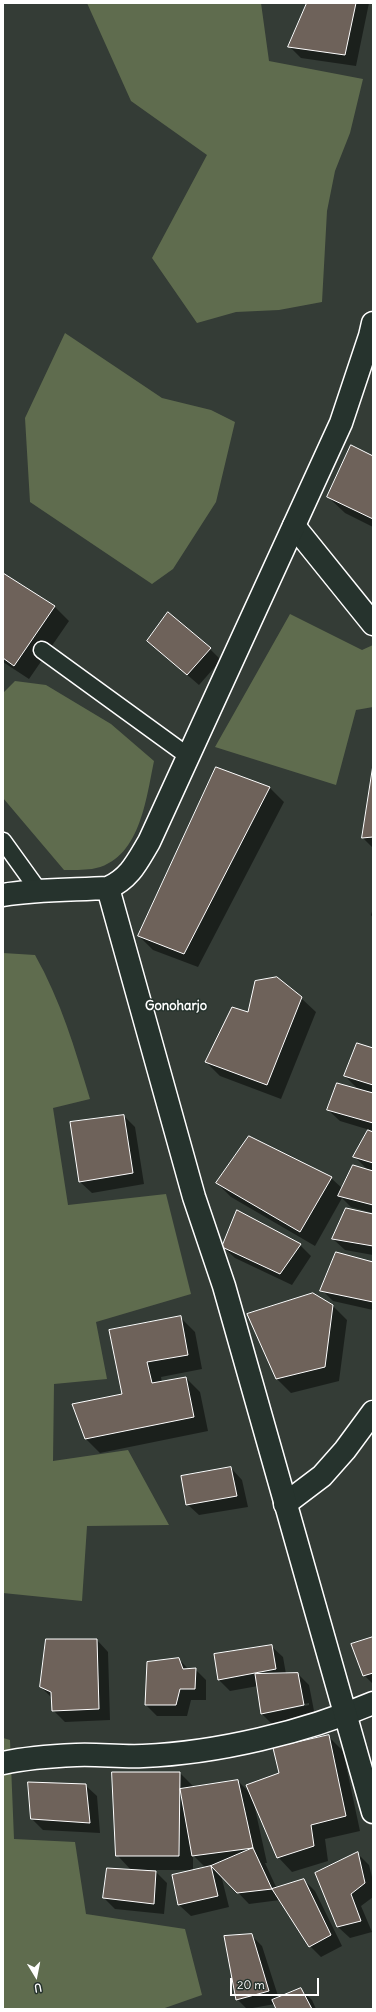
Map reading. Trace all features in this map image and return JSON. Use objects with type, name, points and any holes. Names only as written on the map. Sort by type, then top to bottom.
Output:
[{"type":"street","points":[[3,895],[28,890],[38,891],[108,888],[121,883],[132,871],[149,842],[341,423],[373,323]]},
{"type":"street","points":[[294,526],[373,624]]},
{"type":"street","points":[[108,888],[194,1197],[224,1286],[373,1812]]},
{"type":"street","points":[[285,1504],[322,1476],[345,1450],[373,1412]]},
{"type":"street","points":[[3,1763],[75,1755],[143,1756],[193,1751],[252,1741],[345,1715],[373,1703]]},
{"type":"lane","points":[[42,650],[188,756]]},
{"type":"lane","points":[[3,841],[38,891]]},
{"type":"green space","points":[[87,3],[261,3],[269,61],[363,79],[350,133],[335,171],[327,211],[322,302],[279,310],[236,312],[197,323],[152,258],[207,155],[131,101]]},
{"type":"green space","points":[[65,333],[162,398],[211,410],[235,422],[216,502],[173,569],[152,584],[30,502],[25,418]]},
{"type":"green space","points":[[290,614],[362,650],[373,645],[373,707],[356,710],[336,785],[215,747]]},
{"type":"green space","points":[[15,681],[46,685],[111,724],[154,761],[144,810],[138,826],[131,841],[121,854],[108,864],[92,869],[64,870],[3,798],[3,693]]},
{"type":"green space","points":[[3,953],[35,955],[60,1008],[90,1099],[53,1108],[68,1205],[166,1194],[191,1294],[96,1322],[107,1379],[54,1384],[53,1461],[128,1450],[169,1525],[87,1526],[82,1601],[3,1593]]},
{"type":"green space","points":[[3,1738],[10,1740],[14,1839],[75,1842],[86,1914],[185,1929],[202,1995],[162,2009],[3,2009]]},
{"type":"building","points":[[307,3],[356,3],[345,55],[288,47]]},
{"type":"building","points":[[351,445],[373,456],[373,519],[327,497]]},
{"type":"building","points":[[3,573],[55,606],[14,666],[3,658]]},
{"type":"building","points":[[168,612],[211,648],[187,675],[147,641]]},
{"type":"building","points":[[373,765],[373,837],[362,838]]},
{"type":"building","points":[[216,767],[270,787],[184,954],[138,936]]},
{"type":"building","points":[[277,977],[302,997],[267,1085],[205,1062],[232,1007],[248,1012],[255,981]]},
{"type":"building","points":[[357,1043],[373,1048],[373,1085],[344,1076]]},
{"type":"building","points":[[337,1083],[373,1093],[373,1123],[327,1110]]},
{"type":"building","points":[[124,1115],[133,1173],[79,1182],[70,1122]]},
{"type":"building","points":[[368,1130],[373,1132],[373,1163],[353,1157]]},
{"type":"building","points":[[249,1136],[332,1177],[300,1232],[216,1183]]},
{"type":"building","points":[[353,1165],[373,1171],[373,1205],[338,1196]]},
{"type":"building","points":[[346,1208],[373,1214],[373,1246],[332,1239]]},
{"type":"building","points":[[237,1210],[301,1244],[280,1274],[222,1247]]},
{"type":"building","points":[[336,1252],[373,1262],[373,1302],[320,1291]]},
{"type":"building","points":[[313,1293],[333,1305],[325,1367],[276,1379],[247,1314]]},
{"type":"building","points":[[181,1316],[188,1355],[147,1362],[152,1383],[186,1377],[194,1417],[85,1439],[72,1404],[122,1394],[109,1330]]},
{"type":"building","points":[[231,1467],[237,1496],[186,1505],[181,1476]]},
{"type":"building","points":[[373,1637],[373,1673],[363,1676],[351,1644]]},
{"type":"building","points":[[46,1639],[97,1639],[99,1709],[52,1711],[51,1692],[40,1687]]},
{"type":"building","points":[[272,1645],[276,1669],[218,1680],[214,1654]]},
{"type":"building","points":[[179,1658],[183,1669],[196,1668],[195,1689],[180,1689],[176,1705],[145,1705],[147,1662]]},
{"type":"building","points":[[298,1673],[304,1705],[261,1714],[255,1674]]},
{"type":"building","points":[[329,1735],[346,1816],[311,1825],[314,1846],[277,1858],[246,1785],[279,1773],[273,1748]]},
{"type":"building","points":[[112,1772],[180,1772],[179,1856],[116,1856]]},
{"type":"building","points":[[238,1780],[253,1848],[192,1856],[180,1789]]},
{"type":"building","points":[[28,1782],[86,1784],[90,1823],[31,1819]]},
{"type":"building","points":[[253,1848],[272,1889],[237,1893],[211,1866]]},
{"type":"building","points":[[358,1852],[365,1883],[351,1894],[361,1921],[337,1927],[315,1873]]},
{"type":"building","points":[[211,1866],[218,1896],[178,1905],[172,1875]]},
{"type":"building","points":[[107,1868],[156,1871],[154,1904],[103,1898]]},
{"type":"building","points":[[304,1879],[331,1935],[309,1947],[272,1889]]},
{"type":"building","points":[[252,1934],[269,1991],[236,2000],[224,1936]]},
{"type":"building","points":[[301,1988],[312,2009],[276,2009],[272,2000]]},
{"type":"district","name":"Gonoharjo","points":[[176,1006]]}]
